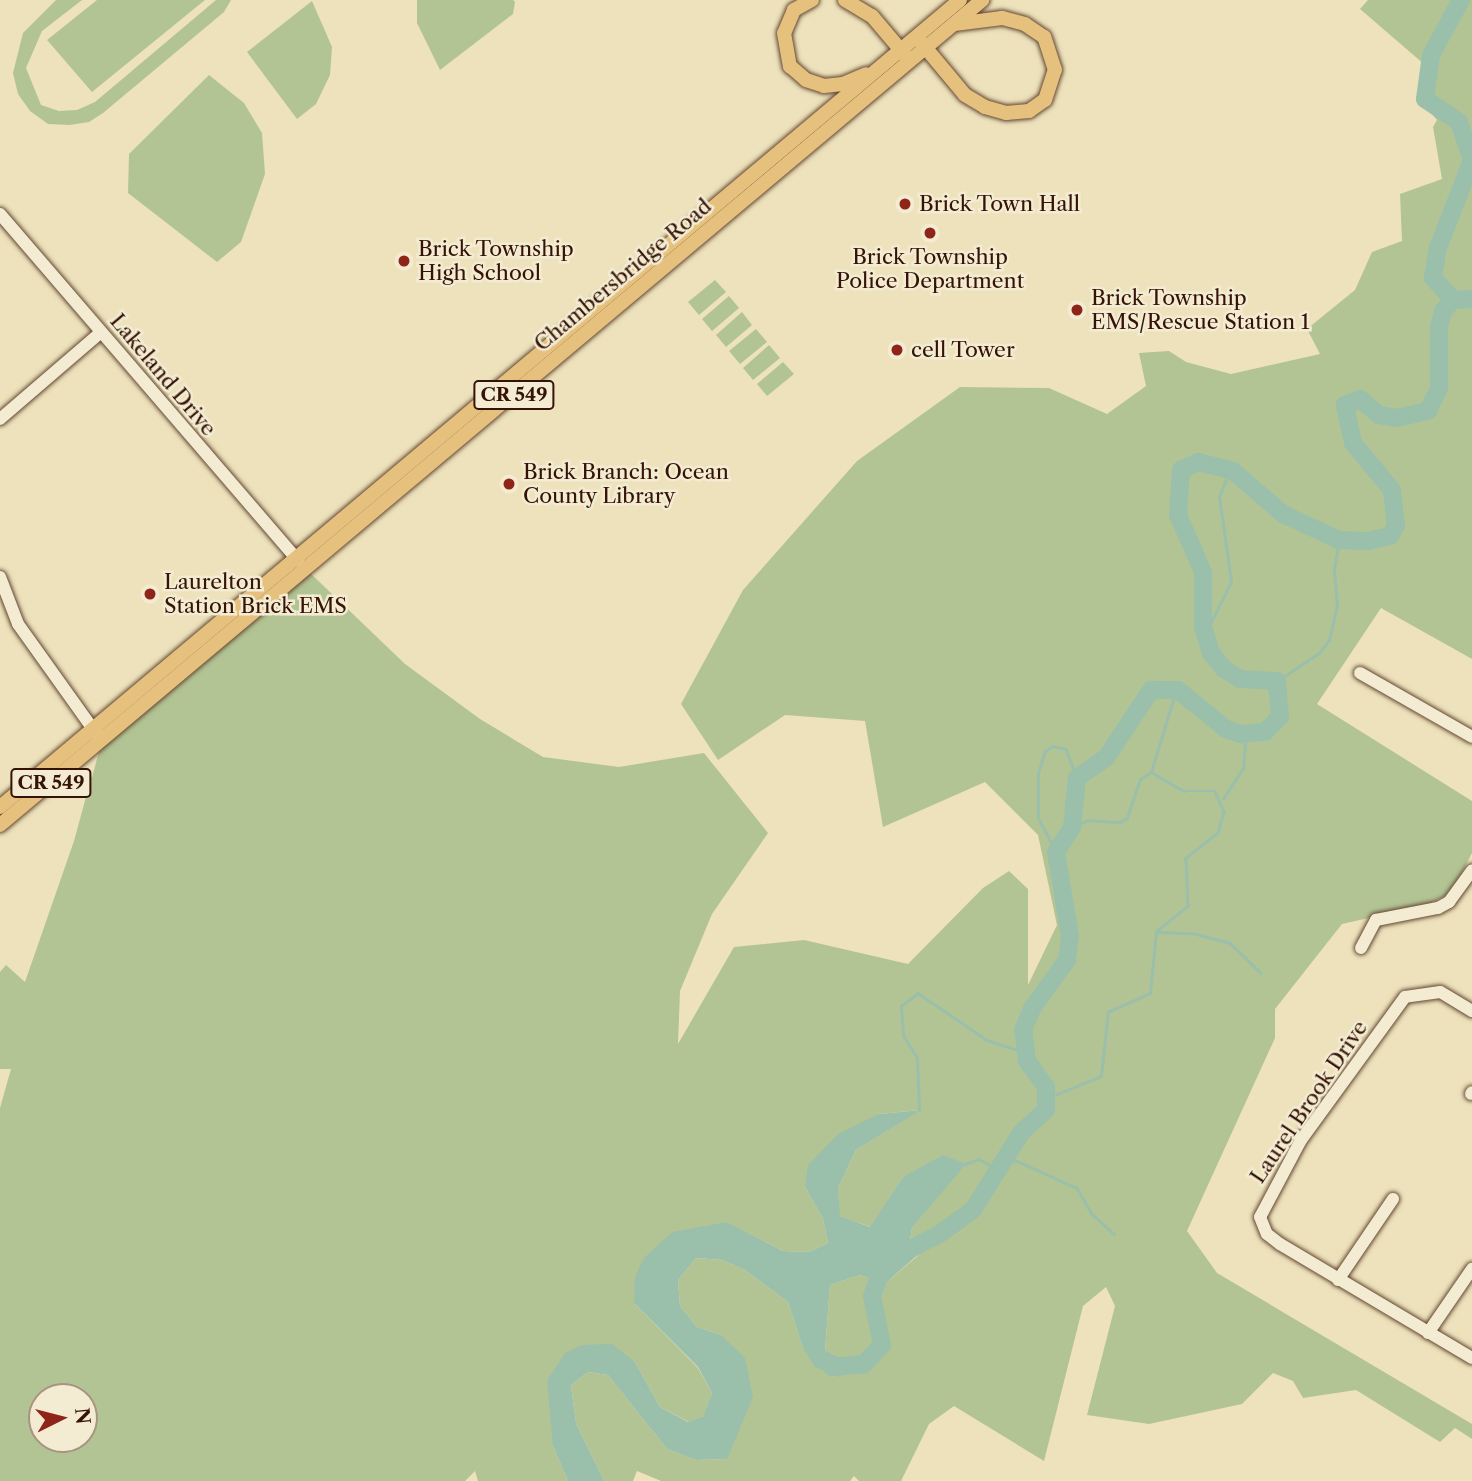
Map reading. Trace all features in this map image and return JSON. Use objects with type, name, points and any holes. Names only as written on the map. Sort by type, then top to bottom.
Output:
[{"type":"main road","points":[[812,0],[794,10],[784,33],[785,55],[797,74],[814,84],[835,86],[880,68]]},
{"type":"main road","points":[[845,0],[872,16],[910,61]]},
{"type":"main road","name":"Chambersbridge Road","points":[[0,825],[298,560],[960,0]]},
{"type":"main road","name":"Chambersbridge Road","points":[[0,807],[97,736],[982,0]]},
{"type":"main road","points":[[916,35],[965,95],[985,107],[1006,113],[1029,111],[1045,100],[1055,70],[1044,37],[1025,24],[1002,18],[954,24]]},
{"type":"street","name":"Lakeland Drive","points":[[0,214],[298,560]]},
{"type":"street","points":[[0,419],[101,332]]},
{"type":"street","points":[[0,577],[18,624],[97,736]]},
{"type":"street","points":[[1360,673],[1472,737]]},
{"type":"street","points":[[1361,948],[1366,931],[1376,920],[1438,908],[1449,902],[1472,870]]},
{"type":"street","name":"Laurel Brook Drive","points":[[1472,1011],[1440,992],[1405,997],[1301,1140],[1261,1208],[1261,1225],[1267,1234],[1338,1280],[1472,1358]]},
{"type":"street","points":[[1338,1280],[1393,1199]]},
{"type":"street","points":[[1428,1333],[1472,1269]]},
{"type":"shaded area","points":[[56,0],[82,0],[42,31],[26,68],[41,105],[59,111],[77,110],[95,102],[216,0],[231,0],[224,12],[103,113],[89,122],[69,125],[48,124],[30,111],[18,94],[13,73],[23,33]]},
{"type":"shaded area","points":[[97,0],[205,0],[92,92],[47,40]]},
{"type":"shaded area","points":[[417,0],[515,2],[513,14],[440,70],[417,23]]},
{"type":"shaded area","points":[[1368,0],[1472,0],[1472,659],[1381,608],[1317,704],[1472,801],[1472,853],[1452,892],[1426,905],[1342,924],[1275,1009],[1275,1038],[1187,1231],[1217,1273],[1472,1424],[1472,1439],[1455,1428],[1440,1442],[1356,1390],[1303,1398],[1293,1381],[1273,1373],[1242,1404],[1149,1424],[1087,1415],[1115,1306],[1106,1287],[1083,1306],[1044,1461],[954,1406],[929,1424],[901,1481],[859,1481],[854,1476],[850,1481],[661,1481],[637,1471],[633,1481],[604,1481],[576,1423],[571,1385],[588,1372],[608,1375],[667,1449],[696,1460],[727,1459],[721,1335],[697,1327],[680,1306],[678,1280],[696,1258],[722,1260],[745,1270],[788,1302],[803,1348],[854,1366],[825,1350],[830,1285],[860,1275],[885,1284],[922,1252],[910,1240],[912,1228],[965,1164],[903,1177],[871,1227],[839,1216],[838,1188],[856,1150],[920,1110],[879,1114],[805,1187],[823,1219],[828,1243],[809,1252],[783,1251],[726,1222],[634,1303],[698,1368],[712,1393],[703,1418],[689,1422],[660,1407],[635,1362],[582,1345],[553,1446],[568,1481],[478,1481],[475,1471],[465,1481],[0,1481],[0,1108],[11,1069],[0,1069],[0,972],[6,965],[25,982],[74,841],[86,797],[79,787],[92,777],[102,741],[307,570],[405,664],[480,719],[543,757],[619,767],[704,753],[768,833],[712,914],[680,991],[678,1044],[734,947],[804,940],[908,964],[983,888],[1009,871],[1028,889],[1028,985],[1057,925],[1038,835],[985,782],[883,827],[865,721],[785,715],[718,760],[681,704],[743,590],[857,461],[960,387],[1049,388],[1107,414],[1146,386],[1139,353],[1169,351],[1186,362],[1231,374],[1320,354],[1307,329],[1355,290],[1372,252],[1402,241],[1400,194],[1442,179],[1433,127],[1437,120],[1431,113],[1425,65],[1360,9]]},
{"type":"shaded area","points":[[312,1],[332,47],[330,75],[316,104],[297,119],[247,52]]},
{"type":"shaded area","points":[[209,75],[244,103],[262,133],[265,174],[241,242],[217,262],[128,193],[129,154]]},
{"type":"shaded area","points":[[715,280],[726,292],[699,315],[688,302]]},
{"type":"shaded area","points":[[729,296],[739,308],[712,331],[702,319]]},
{"type":"shaded area","points":[[742,312],[752,325],[726,347],[716,335]]},
{"type":"shaded area","points":[[756,329],[767,342],[740,364],[729,351]]},
{"type":"shaded area","points":[[769,345],[780,358],[753,380],[743,368]]},
{"type":"shaded area","points":[[783,362],[794,374],[767,396],[757,384]]},
{"type":"shaded area","points":[[921,1110],[856,1150],[838,1188],[840,1216],[870,1227],[903,1177],[943,1155],[966,1164],[912,1228],[910,1240],[922,1251],[885,1284],[860,1275],[830,1285],[825,1350],[855,1366],[839,1377],[815,1367],[803,1348],[788,1302],[745,1270],[722,1260],[696,1258],[678,1280],[680,1306],[697,1327],[721,1335],[745,1358],[753,1397],[727,1459],[696,1460],[667,1449],[608,1375],[588,1372],[571,1385],[576,1423],[604,1481],[568,1481],[553,1446],[547,1381],[565,1353],[582,1345],[612,1344],[635,1362],[660,1407],[688,1422],[703,1417],[712,1393],[698,1367],[634,1303],[635,1277],[644,1258],[672,1232],[727,1222],[783,1251],[809,1252],[828,1243],[823,1219],[805,1187],[808,1165],[838,1134],[879,1114]]},
{"type":"waterway","points":[[1453,300],[1433,278],[1438,248],[1472,160],[1459,122],[1425,99],[1431,55],[1461,0]]},
{"type":"waterway","points":[[1453,300],[1472,299]]},
{"type":"waterway","points":[[832,1367],[864,1364],[882,1345],[872,1296],[884,1263],[941,1233],[973,1210],[1021,1133],[1046,1110],[1046,1087],[1027,1061],[1023,1030],[1033,1007],[1067,960],[1070,936],[1056,852],[1072,827],[1077,778],[1106,758],[1151,690],[1178,690],[1226,729],[1240,734],[1265,732],[1280,717],[1277,681],[1240,679],[1224,669],[1211,653],[1203,626],[1203,572],[1178,515],[1181,470],[1198,462],[1233,471],[1283,514],[1339,540],[1368,541],[1390,536],[1396,525],[1392,490],[1353,443],[1345,405],[1360,399],[1379,415],[1397,418],[1428,411],[1439,388],[1439,327],[1443,311],[1453,300]]},
{"type":"waterway","points":[[1204,636],[1231,582],[1219,497],[1230,470]]},
{"type":"waterway","points":[[1277,681],[1319,653],[1329,640],[1337,606],[1334,569],[1339,540]]},
{"type":"waterway","points":[[1072,827],[1088,820],[1120,822],[1127,818],[1140,779],[1151,772],[1176,690]]},
{"type":"waterway","points":[[1223,799],[1243,768],[1246,735]]},
{"type":"waterway","points":[[1056,852],[1038,818],[1038,773],[1045,751],[1053,746],[1066,749],[1077,778]]},
{"type":"waterway","points":[[1151,772],[1184,791],[1215,791],[1224,812],[1218,833],[1186,858],[1188,906],[1157,931]]},
{"type":"waterway","points":[[1048,1098],[1101,1076],[1108,1012],[1150,993],[1156,932],[1193,933],[1230,943],[1261,973]]},
{"type":"waterway","points":[[919,1110],[917,1058],[903,1036],[901,1006],[918,993],[987,1040],[1025,1052]]},
{"type":"waterway","points":[[1004,1155],[1077,1188],[1092,1214],[1114,1234]]},
{"type":"waterway","points":[[963,1165],[979,1159],[997,1169]]},
{"type":"place","name":"Brick Town Hall","points":[[905,204]]},
{"type":"place","name":"Brick Township Police Department","points":[[930,233]]},
{"type":"place","name":"Brick Township High School","points":[[404,261]]},
{"type":"place","name":"Brick Township EMS/Rescue Station 1","points":[[1077,310]]},
{"type":"place","name":"cell Tower","points":[[897,350]]},
{"type":"place","name":"Brick Branch: Ocean County Library","points":[[509,484]]},
{"type":"place","name":"Laurelton Station Brick EMS","points":[[150,594]]}]
